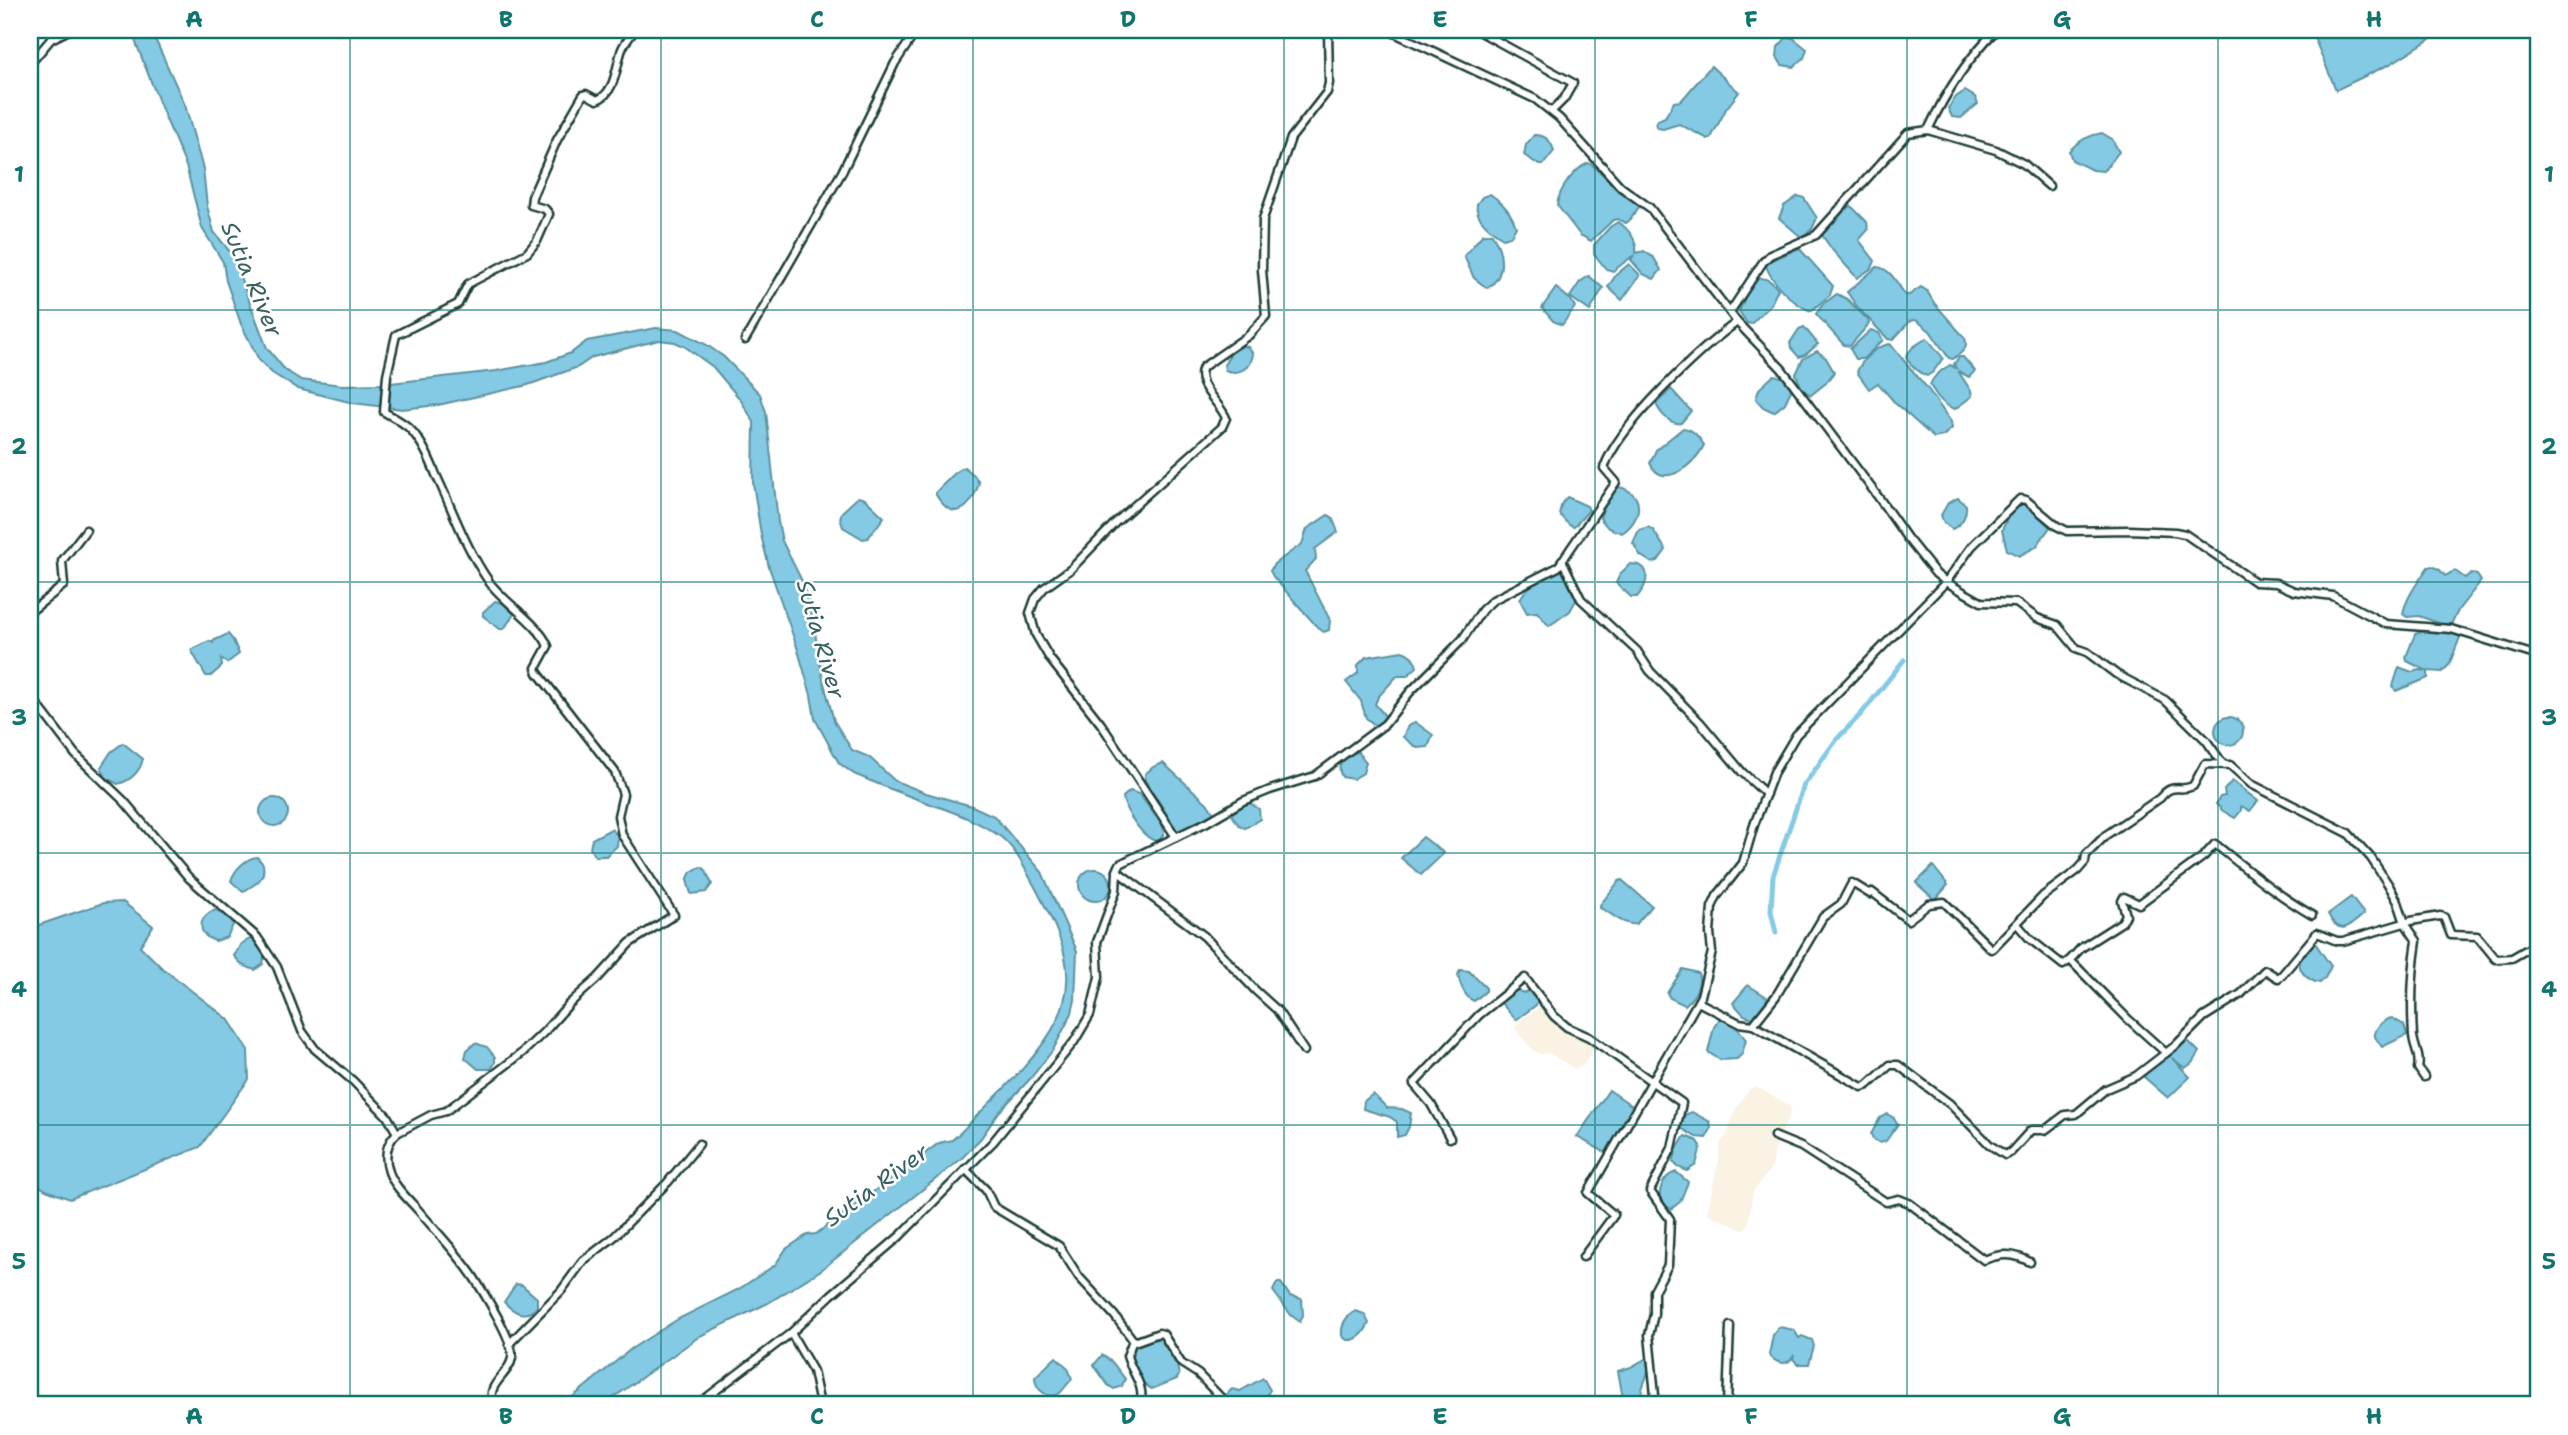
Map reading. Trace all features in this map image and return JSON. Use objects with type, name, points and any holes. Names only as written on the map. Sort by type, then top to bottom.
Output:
[{"type":"street","points":[[30,64],[51,39],[69,30]]},
{"type":"street","points":[[494,1405],[492,1390],[512,1358],[509,1344],[498,1317],[472,1275],[410,1202],[388,1171],[388,1141],[397,1133],[431,1115],[446,1111],[522,1053],[630,943],[674,915],[622,835],[618,816],[623,793],[609,761],[600,754],[538,673],[536,668],[548,646],[546,640],[506,602],[484,574],[464,539],[420,442],[409,427],[384,412],[387,375],[396,335],[458,304],[468,284],[527,253],[537,241],[549,214],[545,209],[531,205],[532,197],[557,140],[583,95],[597,100],[604,97],[612,83],[623,46],[635,30]]},
{"type":"street","points":[[745,340],[842,172],[895,63],[917,30]]},
{"type":"street","points":[[1176,837],[1101,724],[1050,659],[1036,635],[1030,613],[1035,599],[1044,587],[1071,569],[1116,522],[1222,427],[1226,418],[1200,379],[1201,372],[1203,367],[1249,335],[1266,316],[1262,270],[1263,219],[1284,165],[1291,138],[1327,92],[1328,30]]},
{"type":"street","points":[[1388,30],[1535,99],[1552,111],[1621,187],[1650,208],[1737,322],[1783,369],[1936,574],[1981,602],[2016,604],[2037,618],[2057,625],[2076,648],[2087,652],[2116,674],[2165,699],[2206,740],[2223,764]]},
{"type":"street","points":[[1477,30],[1573,83],[1564,99],[1552,111]]},
{"type":"street","points":[[1928,130],[1977,48],[1996,30]]},
{"type":"street","points":[[1730,312],[1763,262],[1770,255],[1816,235],[1908,132],[1928,130],[1996,150],[2024,164],[2049,186]]},
{"type":"street","points":[[697,1405],[791,1334],[831,1295],[900,1236],[993,1142],[1074,1042],[1090,1016],[1099,977],[1097,942],[1116,891],[1116,871],[1120,864],[1207,822],[1243,801],[1315,776],[1385,724],[1410,692],[1461,640],[1482,610],[1493,600],[1558,567],[1616,482],[1604,468],[1608,456],[1642,411],[1714,338],[1737,322]]},
{"type":"street","points":[[1583,1257],[1614,1215],[1588,1193],[1698,1002],[1712,952],[1712,907],[1717,896],[1743,863],[1774,772],[1796,735],[1946,582],[1972,546],[2020,499],[2026,500],[2067,531],[2129,530],[2185,534],[2255,582],[2276,583],[2294,591],[2333,596],[2386,624],[2459,631],[2538,656]]},
{"type":"street","points":[[30,612],[64,584],[62,561],[86,530]]},
{"type":"street","points":[[1562,561],[1581,599],[1637,652],[1650,671],[1700,722],[1742,772],[1766,794]]},
{"type":"street","points":[[30,695],[75,754],[124,801],[189,878],[257,937],[277,967],[302,1031],[315,1049],[353,1081],[387,1116],[397,1133]]},
{"type":"street","points":[[1753,1025],[1776,996],[1823,917],[1841,904],[1852,883],[1870,894],[1872,892],[1908,920],[1929,904],[1944,902],[1991,948],[2043,896],[2078,870],[2085,862],[2086,855],[2105,835],[2160,798],[2166,790],[2193,786],[2205,764],[2223,764],[2235,769],[2251,784],[2337,826],[2352,837],[2371,858],[2388,884],[2405,923],[2417,941],[2412,973],[2413,1039],[2420,1060],[2418,1068],[2424,1077]]},
{"type":"street","points":[[2017,924],[2030,939],[2063,965],[2081,948],[2122,922],[2126,915],[2122,901],[2124,897],[2138,904],[2215,844],[2255,876],[2312,915]]},
{"type":"street","points":[[1116,871],[1204,936],[1277,1010],[1304,1051]]},
{"type":"street","points":[[1698,1002],[1739,1023],[1753,1025],[1862,1087],[1868,1086],[1890,1065],[1898,1065],[1950,1104],[1990,1145],[2005,1155],[2031,1130],[2043,1131],[2065,1115],[2076,1114],[2106,1088],[2136,1076],[2198,1026],[2204,1017],[2236,998],[2265,970],[2273,977],[2283,975],[2317,933],[2343,941],[2405,923],[2442,916],[2451,935],[2477,936],[2494,958],[2499,960],[2512,958],[2538,943]]},
{"type":"street","points":[[2070,960],[2166,1053]]},
{"type":"street","points":[[1450,1138],[1431,1104],[1414,1084],[1479,1015],[1525,978],[1554,1016],[1567,1027],[1589,1037],[1682,1103],[1672,1148],[1650,1191],[1670,1219],[1668,1265],[1654,1291],[1654,1314],[1649,1335],[1656,1405]]},
{"type":"street","points":[[1774,1136],[1801,1147],[1886,1202],[1899,1199],[1909,1203],[1984,1260],[2003,1254],[2020,1256],[2030,1262]]},
{"type":"street","points":[[509,1344],[561,1291],[583,1261],[614,1237],[668,1182],[699,1144]]},
{"type":"street","points":[[965,1169],[986,1190],[994,1207],[1059,1246],[1079,1278],[1133,1340],[1163,1334],[1181,1363],[1198,1374],[1228,1405]]},
{"type":"street","points":[[1727,1405],[1730,1326]]},
{"type":"street","points":[[791,1334],[814,1371],[820,1405]]},
{"type":"street","points":[[1133,1340],[1127,1356],[1142,1387],[1140,1405]]},
{"type":"shaded area","points":[[1543,1005],[1549,1015],[1596,1045],[1582,1067],[1575,1069],[1549,1053],[1540,1054],[1533,1050],[1515,1028],[1521,1020]]},
{"type":"shaded area","points":[[1756,1087],[1785,1103],[1791,1112],[1776,1145],[1772,1167],[1753,1192],[1748,1225],[1743,1230],[1707,1213],[1720,1144],[1744,1096],[1750,1088]]},
{"type":"water","points":[[131,30],[151,30],[185,105],[203,169],[207,206],[214,232],[231,253],[267,348],[285,370],[301,380],[342,385],[382,384],[496,371],[546,362],[571,353],[587,341],[656,328],[678,330],[724,357],[760,394],[766,412],[782,541],[802,581],[812,615],[823,679],[834,721],[852,750],[869,757],[895,781],[994,816],[1042,872],[1077,951],[1072,1013],[1053,1050],[961,1159],[821,1270],[768,1303],[700,1336],[603,1405],[563,1405],[631,1349],[678,1319],[739,1289],[775,1265],[786,1249],[807,1235],[816,1234],[939,1143],[952,1140],[1009,1083],[1043,1044],[1061,1010],[1067,973],[1060,938],[1024,866],[1001,837],[966,818],[854,774],[839,763],[815,719],[797,647],[769,567],[761,535],[753,483],[754,422],[740,399],[713,367],[684,346],[659,340],[593,357],[578,367],[528,385],[438,405],[402,409],[353,403],[298,389],[272,373],[259,360],[241,324],[226,281],[223,262],[202,228],[186,166]]},
{"type":"water","points":[[2322,30],[2433,30],[2430,39],[2390,64],[2336,90],[2313,35]]},
{"type":"water","points":[[1787,37],[1793,38],[1807,49],[1804,58],[1794,67],[1782,65],[1777,57],[1778,47]]},
{"type":"water","points":[[1711,66],[1739,92],[1726,109],[1711,138],[1708,139],[1679,124],[1658,128],[1658,120],[1665,117],[1674,102],[1681,101]]},
{"type":"water","points":[[1965,91],[1975,97],[1978,104],[1961,118],[1952,117],[1948,108],[1956,97]]},
{"type":"water","points":[[2102,133],[2112,139],[2119,152],[2103,171],[2092,170],[2072,160],[2069,151],[2072,147],[2084,139]]},
{"type":"water","points":[[1534,135],[1547,139],[1554,151],[1543,165],[1524,155],[1526,145]]},
{"type":"water","points":[[1589,163],[1639,207],[1626,223],[1613,220],[1591,241],[1580,235],[1557,205],[1568,180],[1578,169]]},
{"type":"water","points":[[1490,194],[1503,204],[1512,217],[1516,227],[1511,236],[1503,238],[1498,235],[1484,224],[1478,214],[1477,204],[1482,197]]},
{"type":"water","points":[[1798,196],[1804,198],[1817,218],[1812,229],[1801,237],[1779,218],[1784,206]]},
{"type":"water","points":[[1851,206],[1867,222],[1868,230],[1859,240],[1875,261],[1872,268],[1857,278],[1822,235],[1839,215]]},
{"type":"water","points":[[1618,222],[1632,235],[1636,253],[1644,251],[1654,258],[1661,270],[1654,279],[1643,274],[1631,260],[1634,255],[1613,271],[1606,269],[1594,254],[1594,245]]},
{"type":"water","points":[[1483,234],[1492,234],[1501,255],[1498,277],[1487,288],[1474,278],[1464,256]]},
{"type":"water","points":[[1799,248],[1833,286],[1830,295],[1811,311],[1784,293],[1766,266],[1768,262]]},
{"type":"water","points":[[1629,264],[1640,275],[1622,300],[1608,287],[1616,275]]},
{"type":"water","points":[[1877,267],[1890,273],[1905,295],[1921,287],[1927,291],[1934,303],[1965,338],[1966,345],[1961,353],[1953,359],[1949,358],[1930,331],[1916,320],[1910,321],[1893,340],[1888,339],[1858,308],[1847,292]]},
{"type":"water","points":[[1589,276],[1603,288],[1590,311],[1570,297],[1580,282]]},
{"type":"water","points":[[1759,278],[1770,281],[1778,289],[1771,304],[1751,324],[1747,323],[1739,311],[1746,295]]},
{"type":"water","points":[[1556,288],[1571,300],[1575,307],[1562,325],[1553,321],[1542,308]]},
{"type":"water","points":[[1837,294],[1847,299],[1869,324],[1850,346],[1844,345],[1816,314],[1823,304]]},
{"type":"water","points":[[1804,327],[1818,344],[1799,357],[1790,343],[1799,329]]},
{"type":"water","points":[[1871,330],[1879,333],[1883,340],[1863,359],[1856,359],[1850,349]]},
{"type":"water","points":[[1927,338],[1943,358],[1927,376],[1915,368],[1906,356],[1913,347]]},
{"type":"water","points":[[1890,344],[1928,389],[1951,422],[1952,428],[1943,436],[1934,438],[1896,404],[1878,383],[1869,389],[1857,372],[1870,354]]},
{"type":"water","points":[[1243,346],[1248,347],[1253,354],[1247,367],[1235,372],[1225,370],[1224,365],[1231,353]]},
{"type":"water","points":[[1817,351],[1826,358],[1834,372],[1826,383],[1811,395],[1802,389],[1796,374],[1803,359]]},
{"type":"water","points":[[1959,357],[1963,357],[1975,371],[1969,377],[1958,371],[1972,396],[1955,409],[1943,403],[1930,385],[1943,369],[1950,365],[1956,368],[1954,364]]},
{"type":"water","points":[[1774,375],[1785,378],[1792,388],[1785,403],[1774,412],[1763,407],[1756,399],[1759,389]]},
{"type":"water","points":[[1671,389],[1691,411],[1681,423],[1669,420],[1656,404]]},
{"type":"water","points":[[1683,428],[1692,431],[1704,445],[1694,459],[1679,472],[1663,475],[1650,463],[1656,450]]},
{"type":"water","points":[[964,467],[979,483],[967,506],[955,511],[943,504],[936,492]]},
{"type":"water","points":[[1619,487],[1634,495],[1638,507],[1634,521],[1622,533],[1608,528],[1600,518],[1605,502]]},
{"type":"water","points":[[858,497],[865,499],[884,517],[868,538],[863,539],[843,527],[840,518],[842,512]]},
{"type":"water","points":[[1567,497],[1587,506],[1589,510],[1574,527],[1559,514]]},
{"type":"water","points":[[1958,498],[1966,505],[1966,512],[1961,522],[1952,529],[1944,523],[1941,515],[1948,503]]},
{"type":"water","points":[[2020,504],[2030,507],[2050,527],[2036,547],[2019,556],[2007,550],[2002,530],[2010,512]]},
{"type":"water","points":[[1328,515],[1332,517],[1338,532],[1315,549],[1316,559],[1305,571],[1330,620],[1329,630],[1324,632],[1270,571],[1274,564],[1302,544],[1307,529]]},
{"type":"water","points":[[1648,527],[1666,550],[1658,561],[1652,563],[1640,555],[1633,543],[1639,530]]},
{"type":"water","points":[[1630,564],[1643,567],[1646,571],[1644,587],[1637,597],[1631,597],[1616,583],[1620,574]]},
{"type":"water","points":[[2432,566],[2445,576],[2455,571],[2465,578],[2471,573],[2477,575],[2481,581],[2451,624],[2444,625],[2419,616],[2407,617],[2403,614],[2413,589],[2428,567]]},
{"type":"water","points":[[1560,569],[1566,575],[1576,600],[1570,611],[1549,626],[1537,612],[1527,613],[1520,600],[1531,586]]},
{"type":"water","points":[[495,601],[503,603],[514,614],[504,629],[500,629],[483,616],[483,612]]},
{"type":"water","points":[[2428,630],[2461,635],[2449,665],[2442,672],[2428,671],[2428,678],[2396,691],[2393,686],[2399,667],[2412,672],[2427,671],[2407,661],[2406,657],[2415,634]]},
{"type":"water","points":[[228,634],[239,654],[227,663],[221,659],[222,666],[211,676],[206,676],[191,650],[209,641],[213,643]]},
{"type":"water","points":[[1402,651],[1412,656],[1417,667],[1407,676],[1397,676],[1378,697],[1375,704],[1387,718],[1376,726],[1366,718],[1361,701],[1346,682],[1358,673],[1358,665],[1366,657]]},
{"type":"water","points":[[2229,717],[2239,721],[2243,731],[2239,741],[2229,745],[2219,741],[2215,731],[2219,721]]},
{"type":"water","points":[[1415,722],[1433,735],[1428,747],[1417,748],[1403,737],[1408,726]]},
{"type":"water","points":[[123,743],[143,759],[134,775],[118,784],[106,778],[101,767],[111,752]]},
{"type":"water","points":[[1358,752],[1366,762],[1363,773],[1353,779],[1342,777],[1342,760]]},
{"type":"water","points":[[1163,763],[1207,803],[1215,815],[1178,833],[1145,779],[1145,774]]},
{"type":"water","points":[[2232,781],[2258,801],[2250,811],[2241,806],[2241,811],[2235,818],[2216,804],[2220,797],[2225,796],[2224,790]]},
{"type":"water","points":[[1130,791],[1139,794],[1162,825],[1164,832],[1159,841],[1148,837],[1131,817],[1123,797]]},
{"type":"water","points":[[274,798],[284,802],[288,812],[284,822],[274,826],[264,822],[260,812],[264,802]]},
{"type":"water","points":[[1248,802],[1259,809],[1260,819],[1245,828],[1239,825],[1231,814]]},
{"type":"water","points":[[611,829],[618,836],[617,846],[606,856],[595,856],[590,848],[592,839]]},
{"type":"water","points":[[1423,837],[1444,853],[1421,875],[1401,858]]},
{"type":"water","points":[[257,857],[263,864],[263,874],[243,892],[231,881],[245,862]]},
{"type":"water","points":[[1933,866],[1948,885],[1935,900],[1916,883]]},
{"type":"water","points":[[700,867],[705,869],[712,884],[706,892],[691,894],[687,880],[691,872]]},
{"type":"water","points":[[1095,869],[1106,874],[1111,885],[1106,896],[1095,901],[1084,896],[1079,885],[1084,874]]},
{"type":"water","points":[[1622,880],[1652,906],[1636,924],[1622,921],[1600,908]]},
{"type":"water","points":[[2351,897],[2364,914],[2345,928],[2336,926],[2328,914]]},
{"type":"water","points":[[123,902],[153,926],[140,946],[162,968],[228,1019],[248,1050],[249,1079],[200,1147],[70,1199],[46,1190],[30,1180],[30,928],[103,903]]},
{"type":"water","points":[[216,910],[231,918],[234,923],[227,937],[216,941],[205,935],[201,926],[205,916]]},
{"type":"water","points":[[250,939],[256,941],[265,951],[263,964],[255,970],[242,965],[234,956],[241,944]]},
{"type":"water","points":[[2315,943],[2331,966],[2320,983],[2307,977],[2300,966],[2302,957]]},
{"type":"water","points":[[1683,969],[1698,973],[1699,978],[1696,991],[1685,1005],[1670,998],[1667,993]]},
{"type":"water","points":[[1460,970],[1469,971],[1486,988],[1474,1001],[1461,986],[1458,975]]},
{"type":"water","points":[[1748,985],[1767,997],[1754,1019],[1744,1015],[1733,1003]]},
{"type":"water","points":[[1516,990],[1524,993],[1530,990],[1540,1002],[1516,1020],[1501,1003]]},
{"type":"water","points":[[1721,1017],[1739,1030],[1746,1040],[1742,1054],[1737,1059],[1720,1060],[1708,1052],[1714,1027]]},
{"type":"water","points":[[2392,1018],[2404,1025],[2407,1035],[2382,1047],[2375,1037],[2376,1031],[2382,1023]]},
{"type":"water","points":[[2187,1040],[2199,1052],[2185,1068],[2172,1058],[2190,1077],[2168,1098],[2144,1077],[2148,1069],[2168,1054],[2170,1056]]},
{"type":"water","points":[[475,1043],[487,1047],[495,1057],[491,1069],[478,1069],[465,1058],[467,1050]]},
{"type":"water","points":[[1609,1090],[1634,1107],[1606,1153],[1577,1137]]},
{"type":"water","points":[[1373,1094],[1387,1108],[1411,1113],[1405,1135],[1397,1137],[1397,1122],[1390,1117],[1363,1109],[1364,1101]]},
{"type":"water","points":[[1692,1112],[1710,1122],[1711,1129],[1706,1138],[1696,1137],[1681,1128],[1684,1115]]},
{"type":"water","points":[[1887,1114],[1898,1124],[1886,1141],[1880,1143],[1873,1139],[1871,1134],[1880,1118]]},
{"type":"water","points":[[1685,1136],[1698,1141],[1701,1146],[1696,1165],[1687,1171],[1673,1162]]},
{"type":"water","points":[[1676,1172],[1688,1182],[1680,1202],[1671,1209],[1661,1203],[1660,1194],[1664,1180]]},
{"type":"water","points":[[1277,1283],[1281,1283],[1290,1296],[1302,1299],[1303,1315],[1300,1322],[1291,1315],[1273,1291]]},
{"type":"water","points":[[516,1284],[522,1285],[537,1298],[537,1307],[533,1311],[520,1313],[504,1302]]},
{"type":"water","points":[[1356,1311],[1364,1314],[1369,1323],[1361,1335],[1347,1340],[1342,1336],[1343,1325],[1349,1315]]},
{"type":"water","points":[[1779,1327],[1794,1330],[1799,1338],[1802,1336],[1812,1340],[1814,1346],[1809,1364],[1798,1364],[1793,1359],[1794,1355],[1786,1363],[1782,1363],[1769,1355],[1773,1335]]},
{"type":"water","points":[[1159,1336],[1177,1365],[1179,1375],[1177,1379],[1152,1389],[1134,1372],[1131,1354],[1132,1348]]},
{"type":"water","points":[[1102,1355],[1112,1362],[1125,1379],[1122,1386],[1114,1389],[1108,1385],[1094,1365]]},
{"type":"water","points":[[1056,1357],[1068,1368],[1072,1379],[1060,1393],[1051,1396],[1040,1389],[1035,1377]]},
{"type":"water","points":[[1647,1358],[1649,1369],[1641,1401],[1636,1405],[1623,1398],[1618,1371]]},
{"type":"water","points":[[1263,1378],[1270,1390],[1266,1396],[1248,1401],[1245,1405],[1230,1405],[1224,1397],[1232,1389],[1240,1391]]},
{"type":"waterway","points":[[1776,933],[1771,911],[1773,876],[1804,785],[1837,739],[1862,713],[1904,660]]},
{"type":"water label","name":"Sutia River","points":[[252,279]]},
{"type":"water label","name":"Sutia River","points":[[821,639]]},
{"type":"water label","name":"Sutia River","points":[[876,1185]]}]
